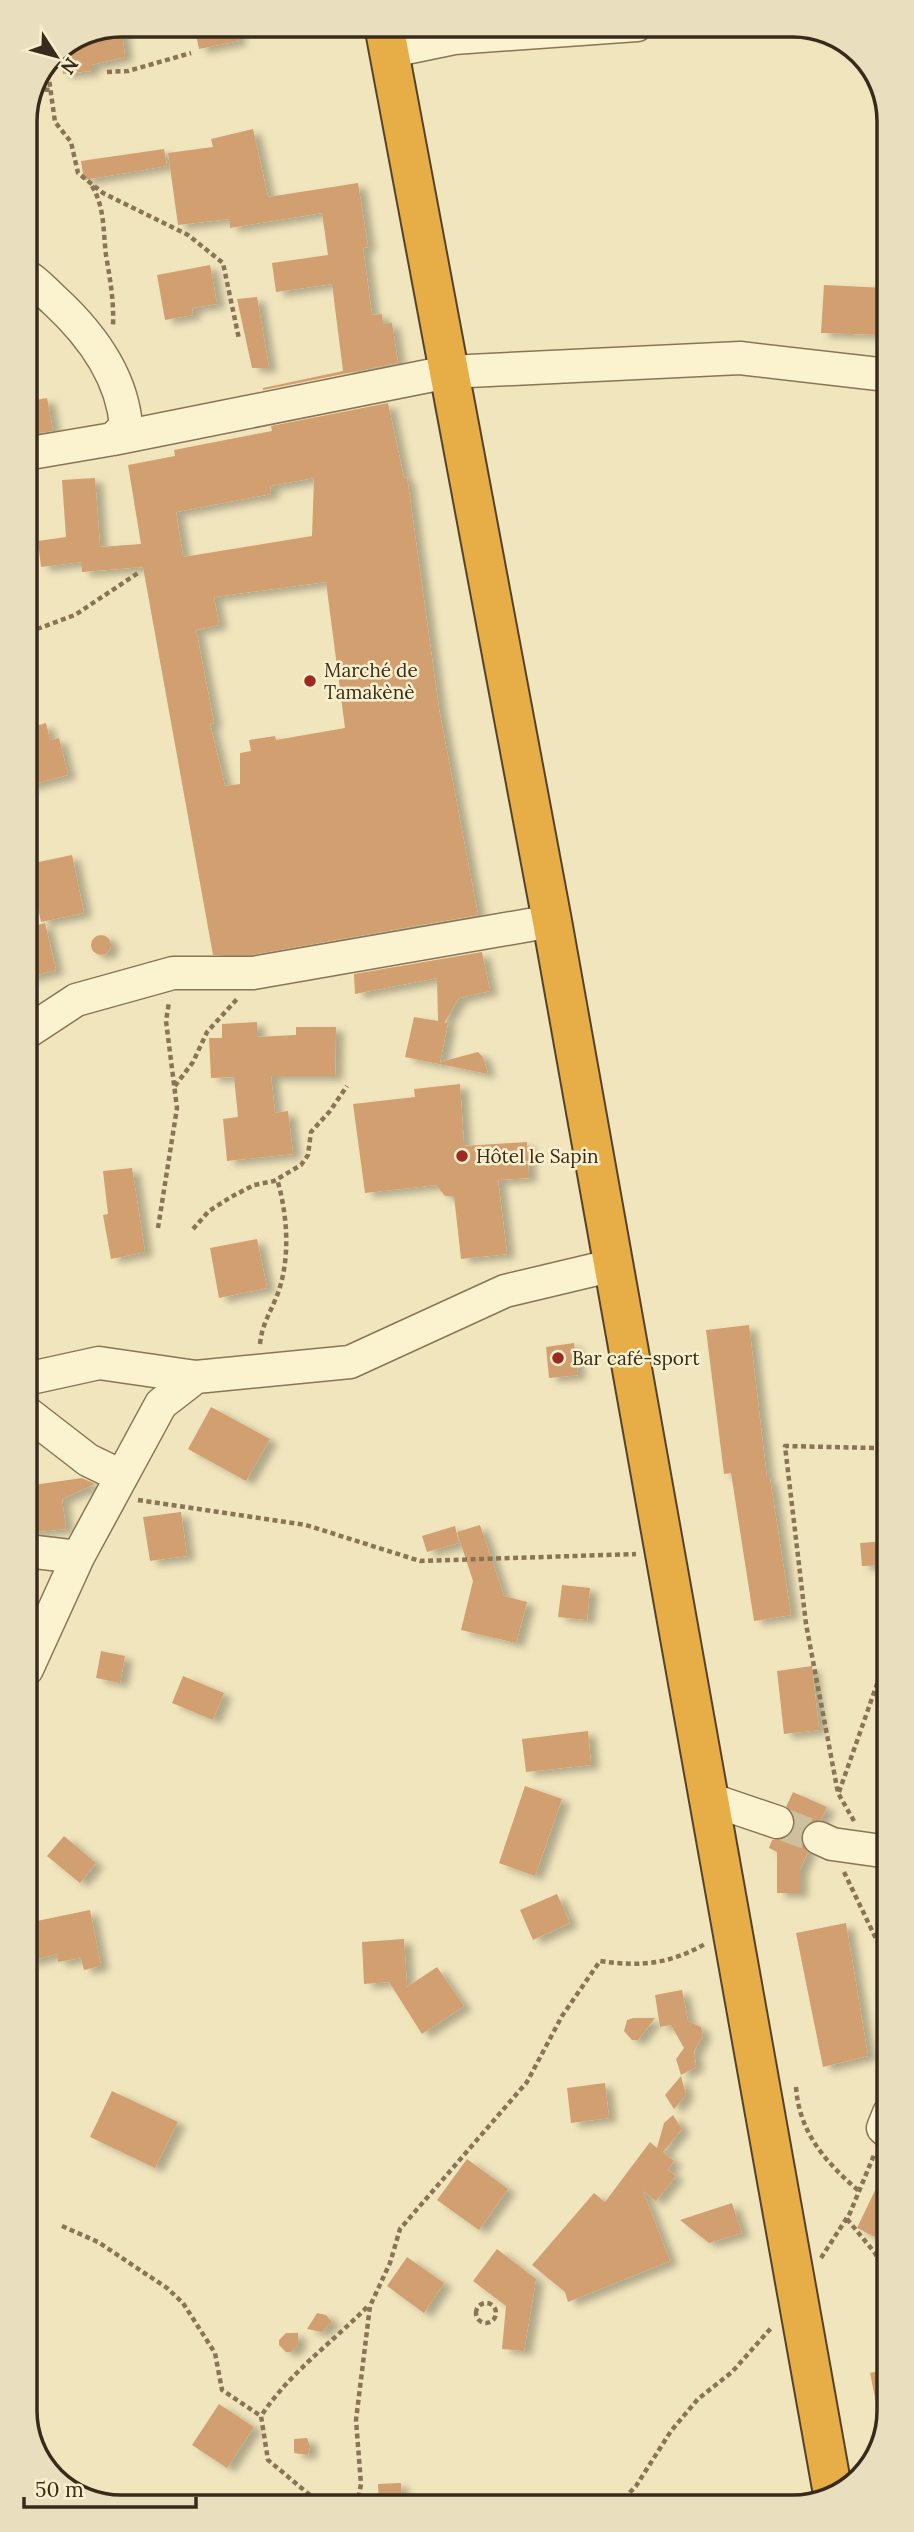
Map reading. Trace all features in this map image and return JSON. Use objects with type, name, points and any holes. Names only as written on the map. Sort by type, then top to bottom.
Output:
[{"type":"highway","points":[[388,38],[552,921],[831,2486]]},
{"type":"street","points":[[388,38],[468,37]]},
{"type":"street","points":[[37,286],[85,329],[109,368],[124,406],[126,426],[113,439]]},
{"type":"street","points":[[37,452],[448,372],[740,358],[877,373]]},
{"type":"street","points":[[37,1026],[76,1000],[173,973],[253,973],[552,921]]},
{"type":"street","points":[[37,1377],[99,1363],[196,1377],[349,1362],[505,1291],[614,1265]]},
{"type":"street","points":[[37,1647],[78,1558],[161,1404],[196,1377]]},
{"type":"street","points":[[37,1421],[116,1485]]},
{"type":"street","points":[[37,1552],[78,1558]]},
{"type":"street","points":[[709,1799],[777,1822]]},
{"type":"street","points":[[826,1841],[877,1851]]},
{"type":"path","points":[[107,72],[128,71],[191,53]]},
{"type":"path","points":[[49,78],[55,122],[71,142],[78,173],[92,186],[100,199],[113,287],[109,368]]},
{"type":"path","points":[[43,89],[51,90]]},
{"type":"path","points":[[92,186],[188,235],[223,263],[239,339]]},
{"type":"path","points":[[37,629],[75,615],[138,573]]},
{"type":"path","points":[[158,1228],[177,1108],[166,1021],[173,973]]},
{"type":"path","points":[[175,1086],[193,1062],[207,1032],[229,1009],[253,973]]},
{"type":"path","points":[[193,1229],[209,1211],[254,1185],[277,1180],[301,1165],[308,1155],[311,1132],[347,1086]]},
{"type":"path","points":[[265,1369],[260,1344],[262,1324],[276,1300],[283,1278],[286,1208],[277,1180]]},
{"type":"path","points":[[876,1448],[785,1446],[806,1624],[838,1793],[877,1848]]},
{"type":"path","points":[[116,1485],[306,1525],[420,1561],[665,1553]]},
{"type":"path","points":[[838,1793],[877,1684]]},
{"type":"path","points":[[826,1841],[877,1941]]},
{"type":"path","points":[[359,2495],[361,2484],[356,2420],[372,2302],[390,2263],[400,2229],[527,2082],[562,2016],[600,1961],[629,1965],[680,1958],[733,1928]]},
{"type":"path","points":[[796,2087],[798,2107],[806,2132],[823,2156],[859,2191]]},
{"type":"path","points":[[627,2495],[671,2431],[698,2399],[732,2372],[777,2321],[794,2285],[827,2252],[847,2219],[877,2149]]},
{"type":"path","points":[[847,2219],[877,2257]]},
{"type":"path","points":[[62,2227],[99,2242],[167,2288],[183,2303],[215,2353],[222,2390],[261,2416]]},
{"type":"path","points":[[310,2495],[268,2460],[261,2416],[286,2384],[324,2345],[344,2333],[372,2302]]},
{"type":"path","points":[[485,2302],[492,2305],[496,2313],[494,2320],[486,2323],[479,2321],[475,2313],[478,2306],[485,2302]]},
{"type":"building","points":[[122,37],[125,57],[91,65],[91,71],[63,74],[62,62],[79,48],[94,41]]},
{"type":"building","points":[[196,37],[238,37],[239,41],[199,49]]},
{"type":"building","points":[[253,129],[268,197],[358,183],[368,247],[363,248],[372,315],[382,314],[383,324],[392,323],[398,363],[263,390],[343,371],[332,284],[276,292],[272,263],[328,255],[322,213],[230,228],[229,219],[178,225],[168,153],[213,147],[211,139]]},
{"type":"building","points":[[164,149],[167,166],[84,180],[81,161]]},
{"type":"building","points":[[210,265],[217,304],[192,308],[193,315],[165,320],[157,275]]},
{"type":"building","points":[[824,285],[877,288],[877,335],[821,333]]},
{"type":"building","points":[[257,297],[269,368],[252,368],[237,299]]},
{"type":"building","points":[[47,398],[53,431],[37,433],[37,400]]},
{"type":"building","points":[[388,403],[404,478],[407,477],[439,709],[478,915],[251,955],[213,955],[143,567],[82,572],[81,562],[41,567],[38,541],[66,537],[62,480],[95,478],[100,547],[141,544],[128,465],[175,456],[174,450],[272,431],[271,426]],"holes":[[[314,478],[312,536],[183,557],[176,512],[271,494],[270,486]],[[326,582],[345,728],[276,740],[275,736],[249,740],[251,751],[240,753],[240,784],[225,786],[210,724],[214,723],[196,630],[219,625],[214,597]]]},
{"type":"building","points":[[46,723],[50,740],[59,738],[68,775],[37,783],[37,726]]},
{"type":"building","points":[[72,855],[84,913],[41,922],[37,903],[37,862]]},
{"type":"building","points":[[45,923],[56,970],[37,975],[37,925]]},
{"type":"building","points":[[101,935],[108,938],[111,945],[108,952],[101,955],[94,952],[91,945],[94,938]]},
{"type":"building","points":[[482,952],[490,991],[459,998],[444,1023],[448,1023],[440,1062],[478,1052],[483,1057],[488,1074],[405,1057],[414,1017],[438,1021],[437,978],[355,994],[354,974]]},
{"type":"building","points":[[257,1022],[257,1037],[296,1035],[296,1027],[336,1027],[335,1076],[271,1076],[275,1113],[288,1111],[293,1154],[227,1161],[223,1119],[238,1117],[234,1077],[211,1078],[209,1038],[222,1038],[222,1024]]},
{"type":"building","points":[[460,1084],[464,1146],[527,1142],[529,1178],[498,1180],[507,1254],[461,1259],[454,1196],[445,1196],[436,1185],[365,1193],[353,1104],[415,1097],[414,1089]]},
{"type":"building","points":[[132,1168],[145,1252],[111,1259],[103,1215],[108,1214],[103,1171]]},
{"type":"building","points":[[257,1239],[267,1288],[219,1298],[210,1248]]},
{"type":"building","points":[[749,1325],[767,1479],[770,1479],[791,1615],[754,1621],[731,1473],[724,1474],[706,1330]]},
{"type":"building","points":[[574,1343],[578,1375],[549,1378],[546,1347]]},
{"type":"building","points":[[211,1407],[270,1439],[246,1481],[188,1449]]},
{"type":"building","points":[[82,1478],[95,1484],[62,1499],[66,1529],[37,1532],[37,1485]]},
{"type":"building","points":[[181,1512],[187,1556],[150,1561],[143,1517]]},
{"type":"building","points":[[480,1525],[504,1596],[527,1602],[516,1643],[461,1630],[473,1581],[457,1532]]},
{"type":"building","points":[[455,1526],[459,1543],[427,1552],[422,1536]]},
{"type":"building","points":[[877,1542],[877,1565],[862,1566],[860,1543]]},
{"type":"building","points":[[562,1585],[590,1588],[587,1620],[558,1617]]},
{"type":"building","points":[[101,1651],[125,1656],[120,1683],[96,1678]]},
{"type":"building","points":[[812,1666],[819,1730],[784,1734],[777,1671]]},
{"type":"building","points":[[183,1676],[224,1693],[213,1720],[172,1703]]},
{"type":"building","points":[[588,1731],[591,1765],[526,1772],[522,1739]]},
{"type":"building","points":[[525,1786],[562,1799],[535,1876],[499,1863]]},
{"type":"building","points":[[793,1792],[827,1807],[821,1820],[809,1823],[802,1831],[801,1840],[808,1852],[800,1869],[800,1893],[777,1893],[777,1852],[769,1848],[772,1840],[789,1836],[794,1829],[795,1818],[786,1807]]},
{"type":"building","points":[[64,1836],[96,1863],[80,1883],[47,1856]]},
{"type":"building","points":[[557,1894],[570,1923],[533,1940],[520,1910]]},
{"type":"building","points":[[90,1910],[101,1966],[84,1970],[81,1958],[58,1962],[57,1954],[37,1959],[37,1921]]},
{"type":"building","points":[[846,1923],[868,2056],[823,2067],[796,1933]]},
{"type":"building","points":[[404,1939],[407,1987],[437,1967],[464,2006],[422,2034],[389,1982],[364,1984],[362,1942]]},
{"type":"building","points":[[682,1990],[688,2021],[701,2027],[703,2036],[694,2051],[696,2067],[681,2075],[676,2059],[684,2048],[671,2025],[660,2027],[655,1995]]},
{"type":"building","points":[[655,2018],[638,2040],[632,2040],[624,2031],[627,2020]]},
{"type":"building","points":[[681,2076],[686,2095],[674,2109],[665,2095]]},
{"type":"building","points":[[605,2083],[609,2118],[571,2123],[567,2088]]},
{"type":"building","points":[[112,2091],[178,2122],[155,2168],[90,2137]]},
{"type":"building","points":[[673,2115],[682,2129],[663,2152],[674,2161],[668,2170],[676,2176],[656,2201],[643,2191],[670,2261],[568,2302],[565,2292],[532,2265],[594,2193],[605,2202],[650,2142],[657,2148],[664,2123]]},
{"type":"building","points":[[467,2159],[508,2189],[479,2230],[437,2200]]},
{"type":"building","points":[[877,2186],[877,2238],[857,2228]]},
{"type":"building","points":[[732,2203],[742,2233],[709,2243],[680,2220]]},
{"type":"building","points":[[497,2249],[536,2279],[524,2351],[502,2349],[506,2306],[473,2281]]},
{"type":"building","points":[[407,2257],[444,2283],[424,2313],[387,2286]]},
{"type":"building","points":[[317,2313],[326,2315],[332,2322],[322,2332],[307,2329]]},
{"type":"building","points":[[286,2333],[298,2333],[298,2345],[291,2352],[286,2352],[279,2345],[279,2340]]},
{"type":"building","points":[[877,2372],[877,2407],[870,2373]]},
{"type":"building","points":[[219,2404],[254,2427],[227,2468],[192,2445]]},
{"type":"building","points":[[307,2438],[310,2446],[308,2455],[294,2453],[294,2439]]},
{"type":"building","points":[[401,2483],[402,2495],[378,2495],[378,2484]]},
{"type":"tunnel","points":[[777,1822],[819,1838]]},
{"type":"place","name":"Marché de Tamakènè","points":[[310,681]]},
{"type":"place","name":"Hôtel le Sapin","points":[[462,1156]]},
{"type":"place","name":"Bar café-sport","points":[[558,1358]]}]
